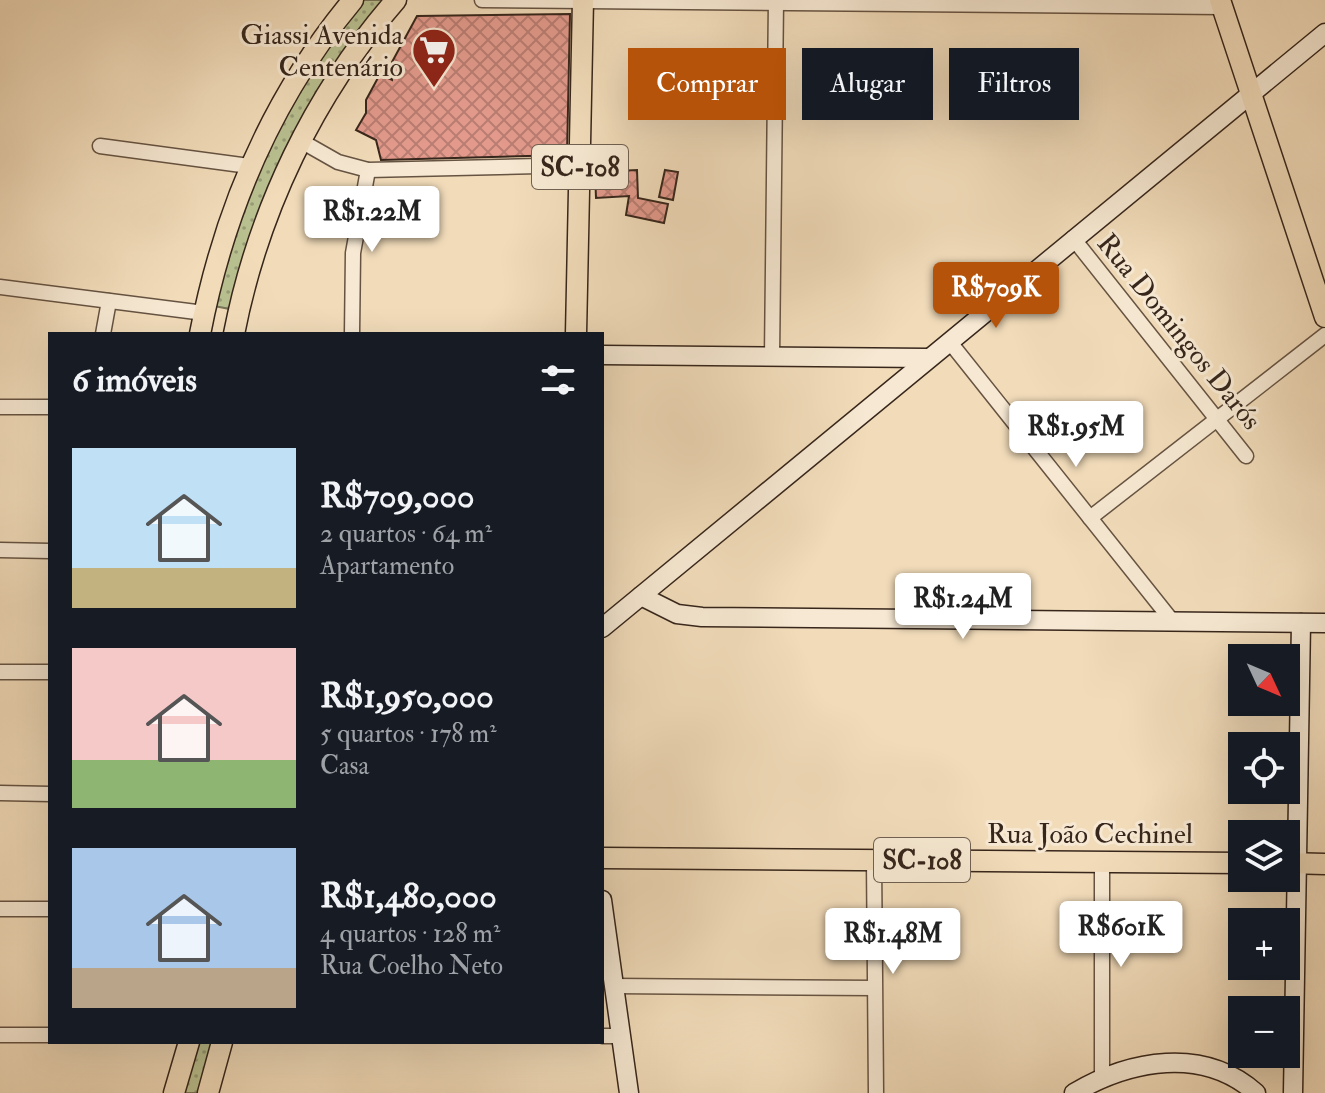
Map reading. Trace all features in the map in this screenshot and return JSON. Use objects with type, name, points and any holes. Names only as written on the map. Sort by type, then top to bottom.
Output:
[{"type":"main road","points":[[353,0],[284,98],[249,166],[226,227],[202,324],[235,326],[280,184],[301,141],[356,47],[396,0]]},
{"type":"main road","name":"SC-108","points":[[576,332],[583,2]]},
{"type":"main road","points":[[1221,3],[1325,317]]},
{"type":"main road","name":"Rua João Cechinel","points":[[604,858],[1228,863]]},
{"type":"main road","points":[[1300,863],[1325,864]]},
{"type":"main road","points":[[174,1093],[188,1044]]},
{"type":"main road","points":[[208,1093],[221,1044]]},
{"type":"street","points":[[482,0],[1221,3]]},
{"type":"street","points":[[772,357],[776,2]]},
{"type":"street","points":[[604,626],[1325,33]]},
{"type":"street","points":[[301,141],[338,162],[368,170],[580,165]]},
{"type":"street","points":[[100,146],[249,166]]},
{"type":"street","points":[[352,332],[353,253],[368,170]]},
{"type":"street","name":"Rua Domingos Darós","points":[[1073,238],[1246,456]]},
{"type":"street","points":[[0,287],[109,301],[202,324]]},
{"type":"street","points":[[103,332],[109,301]]},
{"type":"street","points":[[1090,518],[1214,418],[1325,335]]},
{"type":"street","points":[[949,341],[1173,622]]},
{"type":"street","points":[[604,355],[927,358]]},
{"type":"street","points":[[0,407],[48,407]]},
{"type":"street","points":[[0,550],[48,551]]},
{"type":"street","points":[[641,596],[688,616],[1325,623]]},
{"type":"street","points":[[1294,820],[1301,623]]},
{"type":"street","points":[[0,672],[48,672]]},
{"type":"street","points":[[0,793],[48,794]]},
{"type":"street","points":[[874,860],[876,1093]]},
{"type":"street","points":[[1102,861],[1102,1076]]},
{"type":"street","points":[[1292,892],[1293,1093]]},
{"type":"street","points":[[0,909],[48,909]]},
{"type":"street","points":[[604,914],[614,986],[611,1036],[629,1093]]},
{"type":"street","points":[[614,986],[874,988]]},
{"type":"street","points":[[0,1035],[48,1035]]},
{"type":"street","points":[[1074,1093],[1102,1076],[1175,1061],[1213,1069],[1256,1093]]},
{"type":"green space","points":[[362,0],[386,0],[317,95],[230,309],[214,306],[252,181],[299,90]]},
{"type":"green space","points":[[193,1044],[215,1044],[203,1093],[180,1093]]},
{"type":"building","points":[[570,14],[567,155],[381,160],[376,140],[356,130],[366,113],[366,100],[380,74],[392,80],[392,62],[417,16]]},
{"type":"building","points":[[637,170],[638,198],[668,204],[664,223],[626,215],[629,196],[596,198],[595,172]]},
{"type":"building","points":[[665,170],[678,172],[673,200],[659,197]]},
{"type":"place","name":"Giassi Avenida Centenário","points":[[434,89]]}]
